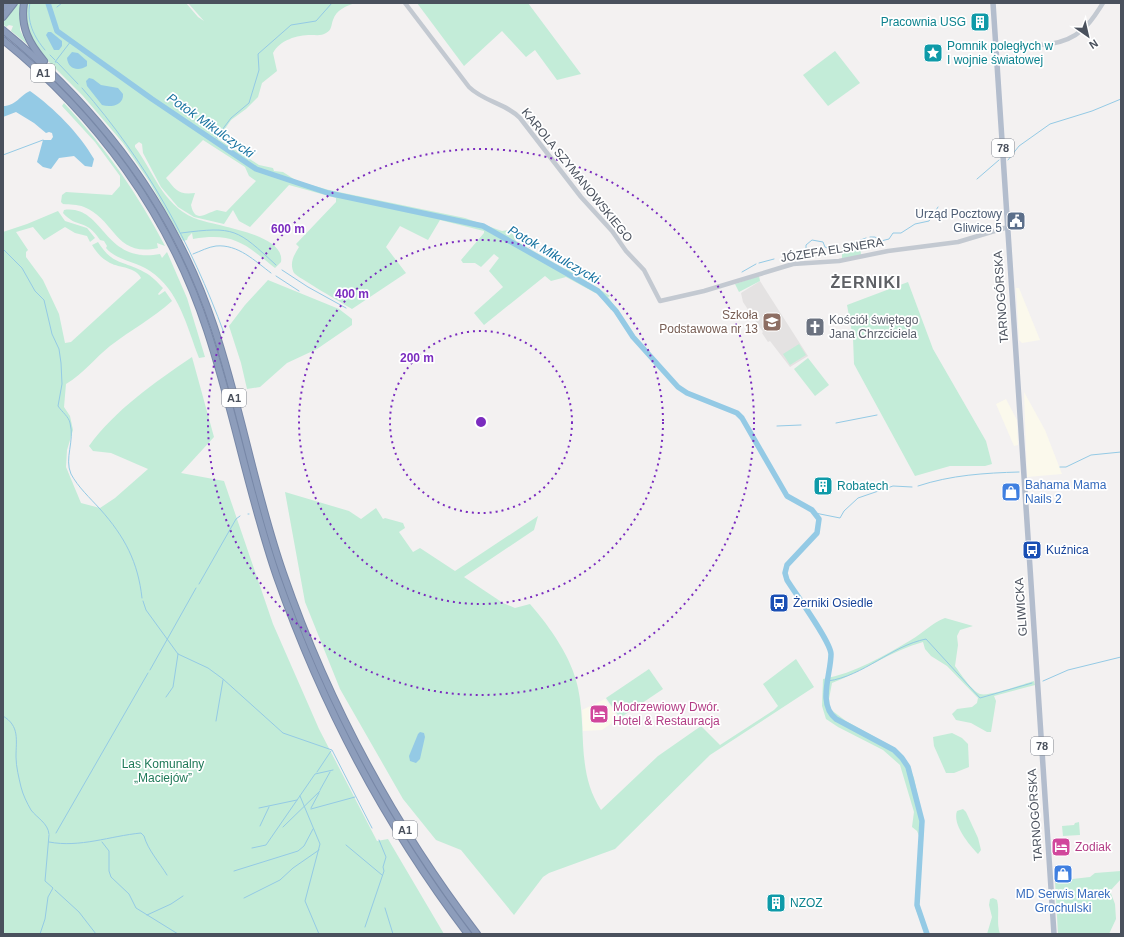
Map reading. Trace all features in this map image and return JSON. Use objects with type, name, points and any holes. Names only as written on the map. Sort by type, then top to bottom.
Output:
[{"type":"highway","points":[[3,8],[7,3]]},
{"type":"highway","points":[[3,17],[14,3]]},
{"type":"highway","points":[[24,3],[22,19],[25,33],[31,45],[56,76]]},
{"type":"highway","name":"A1","points":[[3,30],[56,76],[94,116],[122,151],[160,207],[190,266],[208,310],[222,351],[258,490],[283,573],[320,667],[369,767],[422,856],[477,934]]},
{"type":"highway","name":"A1","points":[[3,40],[59,89],[92,125],[135,181],[170,241],[194,292],[208,331],[258,518],[276,575],[311,664],[359,765],[409,849],[468,934]]},
{"type":"main road","name":"TARNOGÓRSKA","points":[[993,3],[1028,542]]},
{"type":"main road","name":"GLIWICKA","points":[[1028,542],[1037,670]]},
{"type":"main road","name":"TARNOGÓRSKA","points":[[1037,670],[1054,934]]},
{"type":"street","name":"KAROLA SZYMANOWSKIEGO","points":[[405,3],[469,87],[480,97],[514,112],[520,118],[581,197],[612,231],[626,251],[644,270],[660,301]]},
{"type":"street","points":[[996,46],[1046,44],[1067,39],[1083,30],[1103,3]]},
{"type":"street","name":"JÓZEFA ELSNERA","points":[[660,301],[704,291],[793,264],[839,261],[888,251],[958,242],[1008,227]]},
{"type":"shaded area","name":"Szkoła Podstawowa nr 13","points":[[760,281],[808,356],[790,367],[770,341],[768,342],[743,302],[741,293]]},
{"type":"shaded area","points":[[1016,288],[1019,288],[1040,340],[1022,343],[1019,340]]},
{"type":"shaded area","points":[[1024,392],[1045,430],[1062,474],[1027,477]]},
{"type":"shaded area","points":[[1006,399],[1017,420],[1018,445],[1014,446],[996,404]]},
{"type":"shaded area","name":"Modrzewiowy Dwór. Hotel & Restauracja","points":[[605,699],[619,718],[602,730],[583,731],[582,710]]},
{"type":"green space","points":[[16,3],[21,3],[20,30],[27,44],[11,31],[13,26],[9,25],[6,27],[3,24],[3,19]]},
{"type":"green space","points":[[26,3],[186,3],[198,17],[204,21],[188,3],[355,3],[345,7],[336,14],[328,32],[319,35],[295,37],[289,39],[276,48],[273,53],[277,71],[262,83],[258,97],[246,109],[231,120],[218,139],[259,165],[273,168],[274,171],[283,172],[297,181],[329,190],[465,218],[502,231],[508,230],[512,233],[516,241],[565,269],[575,268],[572,272],[610,296],[608,297],[616,308],[611,310],[599,295],[566,277],[551,281],[545,276],[484,325],[474,313],[503,287],[489,271],[499,258],[494,254],[481,267],[475,263],[463,263],[461,260],[484,233],[484,231],[440,220],[428,240],[400,226],[386,247],[406,273],[352,309],[294,273],[292,266],[294,256],[299,247],[296,244],[336,202],[336,198],[289,185],[250,227],[239,221],[233,210],[224,224],[194,217],[178,207],[161,187],[143,153],[142,144],[139,142],[135,145],[135,147],[166,196],[174,205],[194,218],[260,237],[272,244],[279,252],[281,262],[275,268],[247,246],[229,239],[207,237],[193,239],[192,233],[187,240],[183,241],[149,181],[123,143],[83,96],[41,54],[26,28]],"holes":[[[203,140],[245,167],[249,176],[256,181],[226,212],[217,210],[201,216],[195,214],[191,205],[195,193],[178,191],[166,178]]]},
{"type":"green space","points":[[417,3],[528,3],[581,74],[557,80],[535,50],[526,57],[502,31],[464,66]]},
{"type":"green space","points":[[835,51],[860,83],[828,106],[803,75]]},
{"type":"green space","points":[[64,103],[107,154],[120,172],[144,208],[165,246],[157,243],[158,248],[144,250],[133,248],[116,236],[103,220],[94,213],[81,206],[63,204],[61,202],[62,195],[66,192],[112,195],[120,186],[120,176],[95,142],[62,106]]},
{"type":"green space","points":[[64,210],[77,211],[88,216],[115,243],[127,251],[141,255],[160,254],[162,258],[167,252],[187,298],[205,357],[199,358],[181,310],[168,288],[160,279],[145,268],[110,252],[106,248],[107,246],[104,241],[100,240],[95,233],[86,226],[68,218],[63,213]]},
{"type":"green space","name":"Las Komunalny „Maciejów”","points":[[58,211],[65,221],[87,228],[95,238],[90,242],[87,236],[75,233],[65,227],[44,240],[33,227],[16,232],[28,250],[26,252],[26,257],[43,280],[59,314],[65,343],[71,342],[141,278],[139,274],[132,270],[114,265],[102,257],[92,245],[98,242],[103,250],[114,259],[137,268],[152,277],[163,288],[158,294],[159,295],[165,291],[172,301],[110,346],[78,376],[66,384],[64,407],[70,416],[73,430],[67,450],[66,467],[81,503],[100,508],[115,498],[148,469],[111,453],[93,451],[89,446],[111,420],[136,397],[192,357],[214,437],[181,473],[224,481],[273,624],[319,729],[377,841],[388,839],[444,934],[3,934],[3,232]]},
{"type":"green space","points":[[860,241],[861,255],[842,260],[842,244]]},
{"type":"green space","points":[[759,276],[760,281],[739,292],[735,284]]},
{"type":"green space","points":[[268,280],[339,309],[352,319],[352,325],[317,349],[287,363],[260,387],[247,389],[241,363],[229,326],[245,305]]},
{"type":"green space","points":[[908,282],[933,349],[986,441],[992,464],[985,466],[950,466],[915,476],[854,364],[853,338],[847,305]]},
{"type":"green space","points":[[799,344],[806,355],[790,365],[783,354]]},
{"type":"green space","points":[[808,358],[829,385],[815,396],[794,369]]},
{"type":"green space","points":[[285,492],[349,511],[361,519],[376,508],[383,519],[385,518],[403,523],[405,528],[399,532],[413,552],[420,548],[455,571],[538,516],[534,530],[464,577],[503,603],[515,608],[530,604],[559,643],[571,665],[578,688],[581,704],[585,766],[593,795],[601,810],[658,756],[701,726],[720,745],[774,710],[778,706],[763,684],[796,659],[814,687],[710,755],[615,849],[549,873],[543,877],[514,915],[461,850],[436,840],[403,799],[340,689],[305,602]]},
{"type":"green space","points":[[945,618],[973,626],[960,630],[957,636],[958,645],[955,666],[966,682],[977,692],[980,694],[991,694],[1034,681],[1035,685],[994,696],[996,701],[991,732],[987,732],[971,723],[956,720],[952,714],[957,709],[972,707],[977,703],[978,698],[947,666],[931,656],[925,649],[923,642],[888,656],[832,683],[829,699],[830,709],[846,721],[893,747],[908,764],[914,778],[924,826],[919,904],[929,934],[925,934],[915,907],[920,838],[917,831],[912,827],[914,812],[900,765],[883,750],[838,727],[826,719],[822,706],[823,679],[846,673],[869,663],[911,640]]},
{"type":"green space","points":[[649,669],[663,689],[620,718],[606,698]]},
{"type":"green space","points":[[952,733],[962,738],[968,744],[969,767],[954,773],[946,773],[934,746],[933,737]]},
{"type":"green space","points":[[963,809],[966,812],[978,838],[981,850],[978,854],[962,834],[957,822],[957,811]]},
{"type":"green space","points":[[1079,822],[1080,835],[1063,836],[1062,826],[1074,825],[1075,823]]},
{"type":"green space","points":[[1121,871],[1121,879],[1110,891],[1115,904],[1116,919],[1109,934],[1058,934],[1055,881],[1090,877],[1095,873]]},
{"type":"green space","points":[[993,898],[997,900],[998,925],[1000,934],[987,934],[992,917],[989,905],[990,899]]},
{"type":"water","points":[[48,32],[51,32],[62,41],[62,46],[59,50],[54,50],[46,35]]},
{"type":"water","points":[[72,52],[78,53],[87,61],[87,66],[80,69],[71,67],[67,58]]},
{"type":"water","points":[[89,78],[101,85],[118,88],[123,94],[123,98],[119,103],[113,106],[102,105],[87,86],[86,81]]},
{"type":"water","points":[[30,91],[57,113],[81,140],[94,159],[92,167],[85,166],[74,156],[59,158],[51,169],[43,167],[37,162],[43,140],[51,140],[53,137],[52,133],[46,133],[34,123],[16,112],[3,117],[3,106],[14,103]]},
{"type":"water","points":[[420,732],[424,733],[425,737],[420,759],[416,763],[410,761],[409,756]]},
{"type":"waterway","points":[[30,3],[30,22],[37,40],[45,50]]},
{"type":"waterway","name":"Potok Mikulczycki","points":[[48,3],[57,31],[152,99],[256,169],[328,193],[483,226],[598,291],[616,311],[633,337],[678,387],[687,393],[737,413],[742,418],[787,496],[812,510],[819,519],[817,533],[787,565],[785,573],[787,580],[825,639],[831,654],[826,688],[827,705],[830,713],[836,719],[894,750],[908,767],[922,821],[917,905],[927,934]]},
{"type":"waterway","points":[[57,7],[62,3]]},
{"type":"waterway","points":[[216,138],[231,118],[249,103],[259,70],[258,54],[291,25],[316,21],[332,3]]},
{"type":"waterway","points":[[71,41],[55,62],[57,62],[78,84]]},
{"type":"waterway","points":[[50,55],[55,60]]},
{"type":"waterway","points":[[82,88],[127,144],[165,204],[197,267],[224,333]]},
{"type":"waterway","points":[[1008,160],[1019,146],[1050,124],[1092,111],[1121,99]]},
{"type":"waterway","points":[[3,155],[43,140]]},
{"type":"waterway","points":[[977,179],[999,160]]},
{"type":"waterway","points":[[870,237],[875,237],[881,241],[889,239],[893,233],[901,233],[915,224],[929,221],[938,207]]},
{"type":"waterway","points":[[181,233],[213,230],[234,233],[243,237],[276,265]]},
{"type":"waterway","points":[[841,251],[853,243],[866,238]]},
{"type":"waterway","points":[[806,251],[806,245],[812,240],[823,242],[825,247],[836,252]]},
{"type":"waterway","points":[[193,254],[207,248],[224,246],[239,250],[246,254],[271,273]]},
{"type":"waterway","points":[[3,249],[22,268],[35,291],[44,300],[52,334],[59,349],[62,384],[58,406],[70,423],[71,436],[69,468],[71,474],[81,488],[109,519],[129,550],[134,561],[142,598]]},
{"type":"waterway","points":[[795,259],[803,255]]},
{"type":"waterway","points":[[759,263],[774,259]]},
{"type":"waterway","points":[[742,272],[756,264]]},
{"type":"waterway","points":[[282,270],[308,287],[346,308]]},
{"type":"waterway","points":[[276,276],[299,291]]},
{"type":"waterway","points":[[836,423],[877,415]]},
{"type":"waterway","points":[[777,426],[801,425]]},
{"type":"waterway","points":[[1060,467],[1066,467],[1091,455],[1121,452]]},
{"type":"waterway","points":[[918,486],[955,477],[1019,472]]},
{"type":"waterway","points":[[815,513],[840,518],[844,511],[858,498],[893,486],[912,487]]},
{"type":"waterway","points":[[199,584],[236,519],[240,516]]},
{"type":"waterway","points":[[150,670],[196,588]]},
{"type":"waterway","points":[[143,601],[146,610],[178,654],[208,668],[223,679],[283,733],[332,750],[372,828]]},
{"type":"waterway","points":[[828,681],[854,673],[901,648],[926,639],[980,698],[1032,683]]},
{"type":"waterway","points":[[166,697],[173,687],[178,654]]},
{"type":"waterway","points":[[1043,681],[1068,670],[1121,657]]},
{"type":"waterway","points":[[56,833],[148,673]]},
{"type":"waterway","points":[[216,721],[223,680]]},
{"type":"waterway","points":[[3,716],[15,729],[16,765],[24,796],[31,810],[47,827],[49,834]]},
{"type":"waterway","points":[[317,772],[331,751]]},
{"type":"waterway","points":[[252,848],[266,845],[315,774],[333,770]]},
{"type":"waterway","points":[[320,790],[330,772]]},
{"type":"waterway","points":[[283,827],[320,791]]},
{"type":"waterway","points":[[311,808],[319,793]]},
{"type":"waterway","points":[[300,796],[320,844],[305,901],[319,934]]},
{"type":"waterway","points":[[311,809],[355,797]]},
{"type":"waterway","points":[[259,808],[297,800]]},
{"type":"waterway","points":[[260,826],[269,807]]},
{"type":"waterway","points":[[234,871],[298,851],[304,846],[313,829]]},
{"type":"waterway","points":[[49,842],[72,844],[84,843],[141,833],[167,875]]},
{"type":"waterway","points":[[40,934],[45,919],[48,897],[53,888],[45,881],[49,835]]},
{"type":"waterway","points":[[365,927],[384,871],[383,867],[386,857],[379,840]]},
{"type":"waterway","points":[[102,842],[109,851],[109,871],[111,877],[129,894],[136,908],[178,934]]},
{"type":"waterway","points":[[346,845],[382,875]]},
{"type":"waterway","points":[[244,898],[280,880],[293,868],[319,850]]},
{"type":"waterway","points":[[55,890],[79,912],[96,934]]},
{"type":"waterway","points":[[147,915],[171,904],[183,896]]},
{"type":"waterway","points":[[385,908],[393,934]]},
{"type":"place","name":"Pracownia USG","points":[[980,22]]},
{"type":"place","name":"Pomnik poległych w I wojnie światowej","points":[[933,53]]},
{"type":"place","name":"Urząd Pocztowy Gliwice 5","points":[[1016,221]]},
{"type":"place","name":"Szkoła Podstawowa nr 13","points":[[772,322]]},
{"type":"place","name":"Kościół świętego Jana Chrzciciela","points":[[815,327]]},
{"type":"place","name":"Robatech","points":[[823,486]]},
{"type":"place","name":"Bahama Mama Nails 2","points":[[1011,492]]},
{"type":"place","name":"Kuźnica","points":[[1032,550]]},
{"type":"place","name":"Żerniki Osiedle","points":[[779,603]]},
{"type":"place","name":"Modrzewiowy Dwór. Hotel & Restauracja","points":[[599,714]]},
{"type":"place","name":"Zodiak","points":[[1061,847]]},
{"type":"place","name":"MD Serwis Marek Grochulski","points":[[1063,874]]},
{"type":"place","name":"NZOZ","points":[[776,903]]},
{"type":"district","name":"ŻERNIKI","points":[[866,282]]}]
